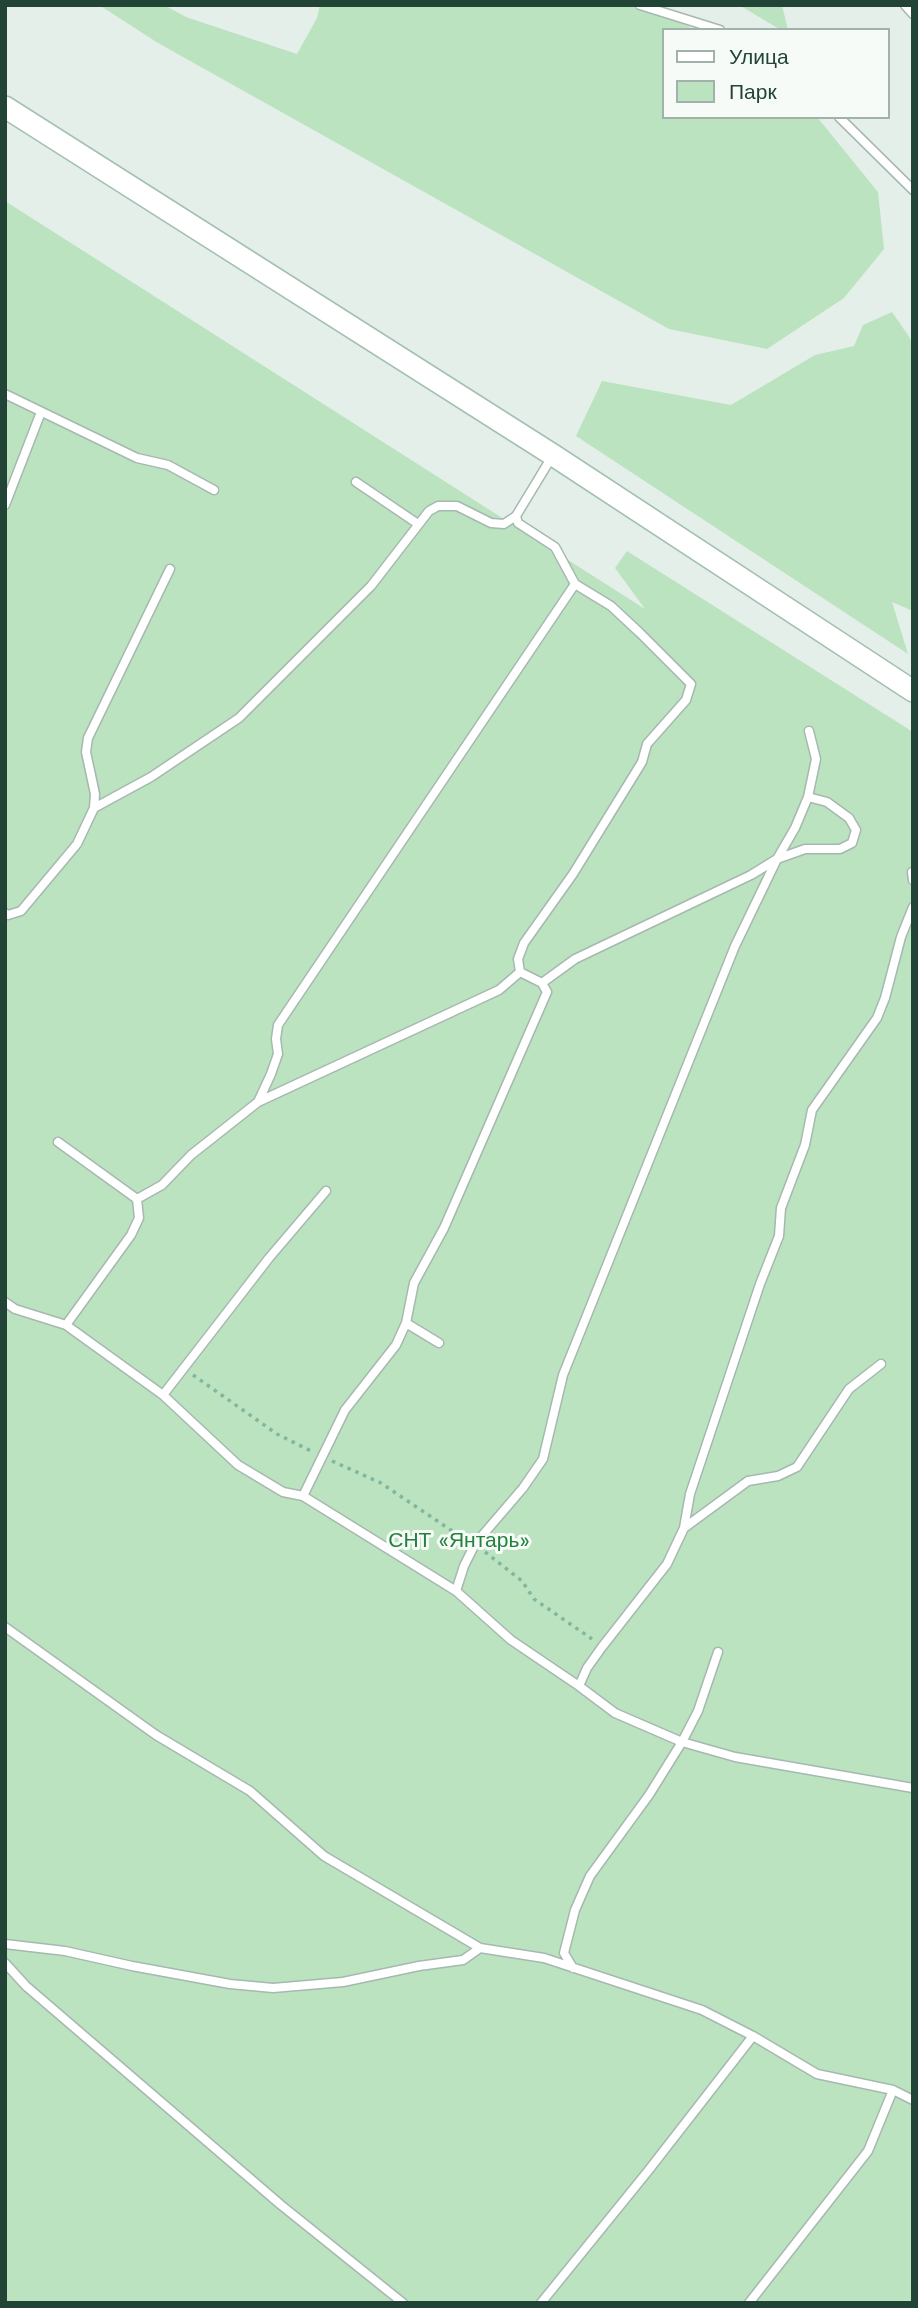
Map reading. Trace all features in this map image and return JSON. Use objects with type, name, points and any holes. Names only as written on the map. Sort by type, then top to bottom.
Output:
[{"type":"main road","points":[[5,107],[553,455],[913,691]]},
{"type":"lane","points":[[640,5],[714,28]]},
{"type":"lane","points":[[905,5],[913,14]]},
{"type":"lane","points":[[841,119],[913,190]]},
{"type":"lane","points":[[5,394],[138,458],[168,465],[214,490]]},
{"type":"lane","points":[[5,505],[41,412]]},
{"type":"lane","points":[[94,808],[151,777],[239,718],[371,586],[429,511],[438,506],[457,506],[491,523],[504,524],[516,516],[553,455]]},
{"type":"lane","points":[[356,482],[418,524]]},
{"type":"lane","points":[[516,516],[518,523],[555,547],[575,584],[611,606],[691,684],[687,700],[647,744],[642,762],[573,874],[524,943],[518,959],[520,972]]},
{"type":"lane","points":[[5,913],[8,915],[21,911],[77,844],[94,808],[95,794],[86,752],[88,737],[170,569]]},
{"type":"lane","points":[[258,1102],[278,1054],[278,1025],[575,584]]},
{"type":"lane","points":[[456,1591],[474,1544],[523,1488],[542,1459],[563,1375],[735,946],[808,797],[816,759],[809,732]]},
{"type":"lane","points":[[542,983],[575,959],[751,875],[777,859],[805,849],[839,849],[852,843],[856,830],[849,818],[827,802],[808,797]]},
{"type":"lane","points":[[579,1686],[587,1668],[602,1647],[667,1564],[684,1528],[690,1494],[760,1284],[779,1236],[781,1208],[805,1145],[812,1110],[877,1018],[901,937],[913,907]]},
{"type":"lane","points":[[303,1496],[345,1410],[396,1345],[406,1323],[414,1283],[444,1228],[547,992],[542,983],[520,972]]},
{"type":"lane","points":[[137,1199],[162,1185],[191,1155],[258,1102],[499,990],[520,972]]},
{"type":"lane","points":[[58,1142],[137,1199],[139,1218],[131,1235],[66,1325]]},
{"type":"lane","points":[[163,1395],[269,1258],[326,1191]]},
{"type":"lane","points":[[5,1302],[15,1309],[66,1325],[163,1395],[238,1465],[283,1492],[303,1496],[456,1591],[510,1640],[615,1713],[682,1742],[735,1757],[913,1788]]},
{"type":"lane","points":[[406,1323],[439,1343]]},
{"type":"lane","points":[[684,1528],[748,1481],[778,1476],[797,1467],[849,1389],[881,1364]]},
{"type":"lane","points":[[5,1627],[156,1735],[250,1791],[324,1856],[480,1948],[544,1958],[702,2010],[817,2074],[893,2090],[913,2100]]},
{"type":"lane","points":[[573,1968],[564,1953],[575,1910],[590,1876],[649,1795],[682,1742],[698,1711],[718,1651]]},
{"type":"lane","points":[[5,1944],[65,1951],[230,1984],[273,1988],[344,1982],[463,1960],[480,1948]]},
{"type":"lane","points":[[5,1963],[26,1986],[281,2205],[403,2303]]},
{"type":"lane","points":[[541,2303],[753,2036]]},
{"type":"lane","points":[[749,2303],[868,2151],[893,2090]]},
{"type":"path","points":[[182,1368],[277,1434],[381,1483],[456,1535],[474,1544],[522,1581],[534,1599],[602,1647]]},
{"type":"green space","points":[[99,5],[164,5],[186,17],[297,54],[317,18],[320,5],[643,5],[692,28],[662,28],[662,119],[819,119],[878,192],[884,249],[844,298],[767,349],[669,329],[158,43]]},
{"type":"green space","points":[[739,5],[782,5],[788,28],[778,28]]},
{"type":"green space","name":"СНТ «Янтарь»","points":[[5,201],[645,609],[615,568],[627,551],[913,732],[913,2303],[5,2303]]},
{"type":"green space","points":[[892,312],[910,338],[913,351],[913,611],[892,602],[908,654],[576,436],[602,381],[731,405],[815,355],[854,346],[863,325]]}]
